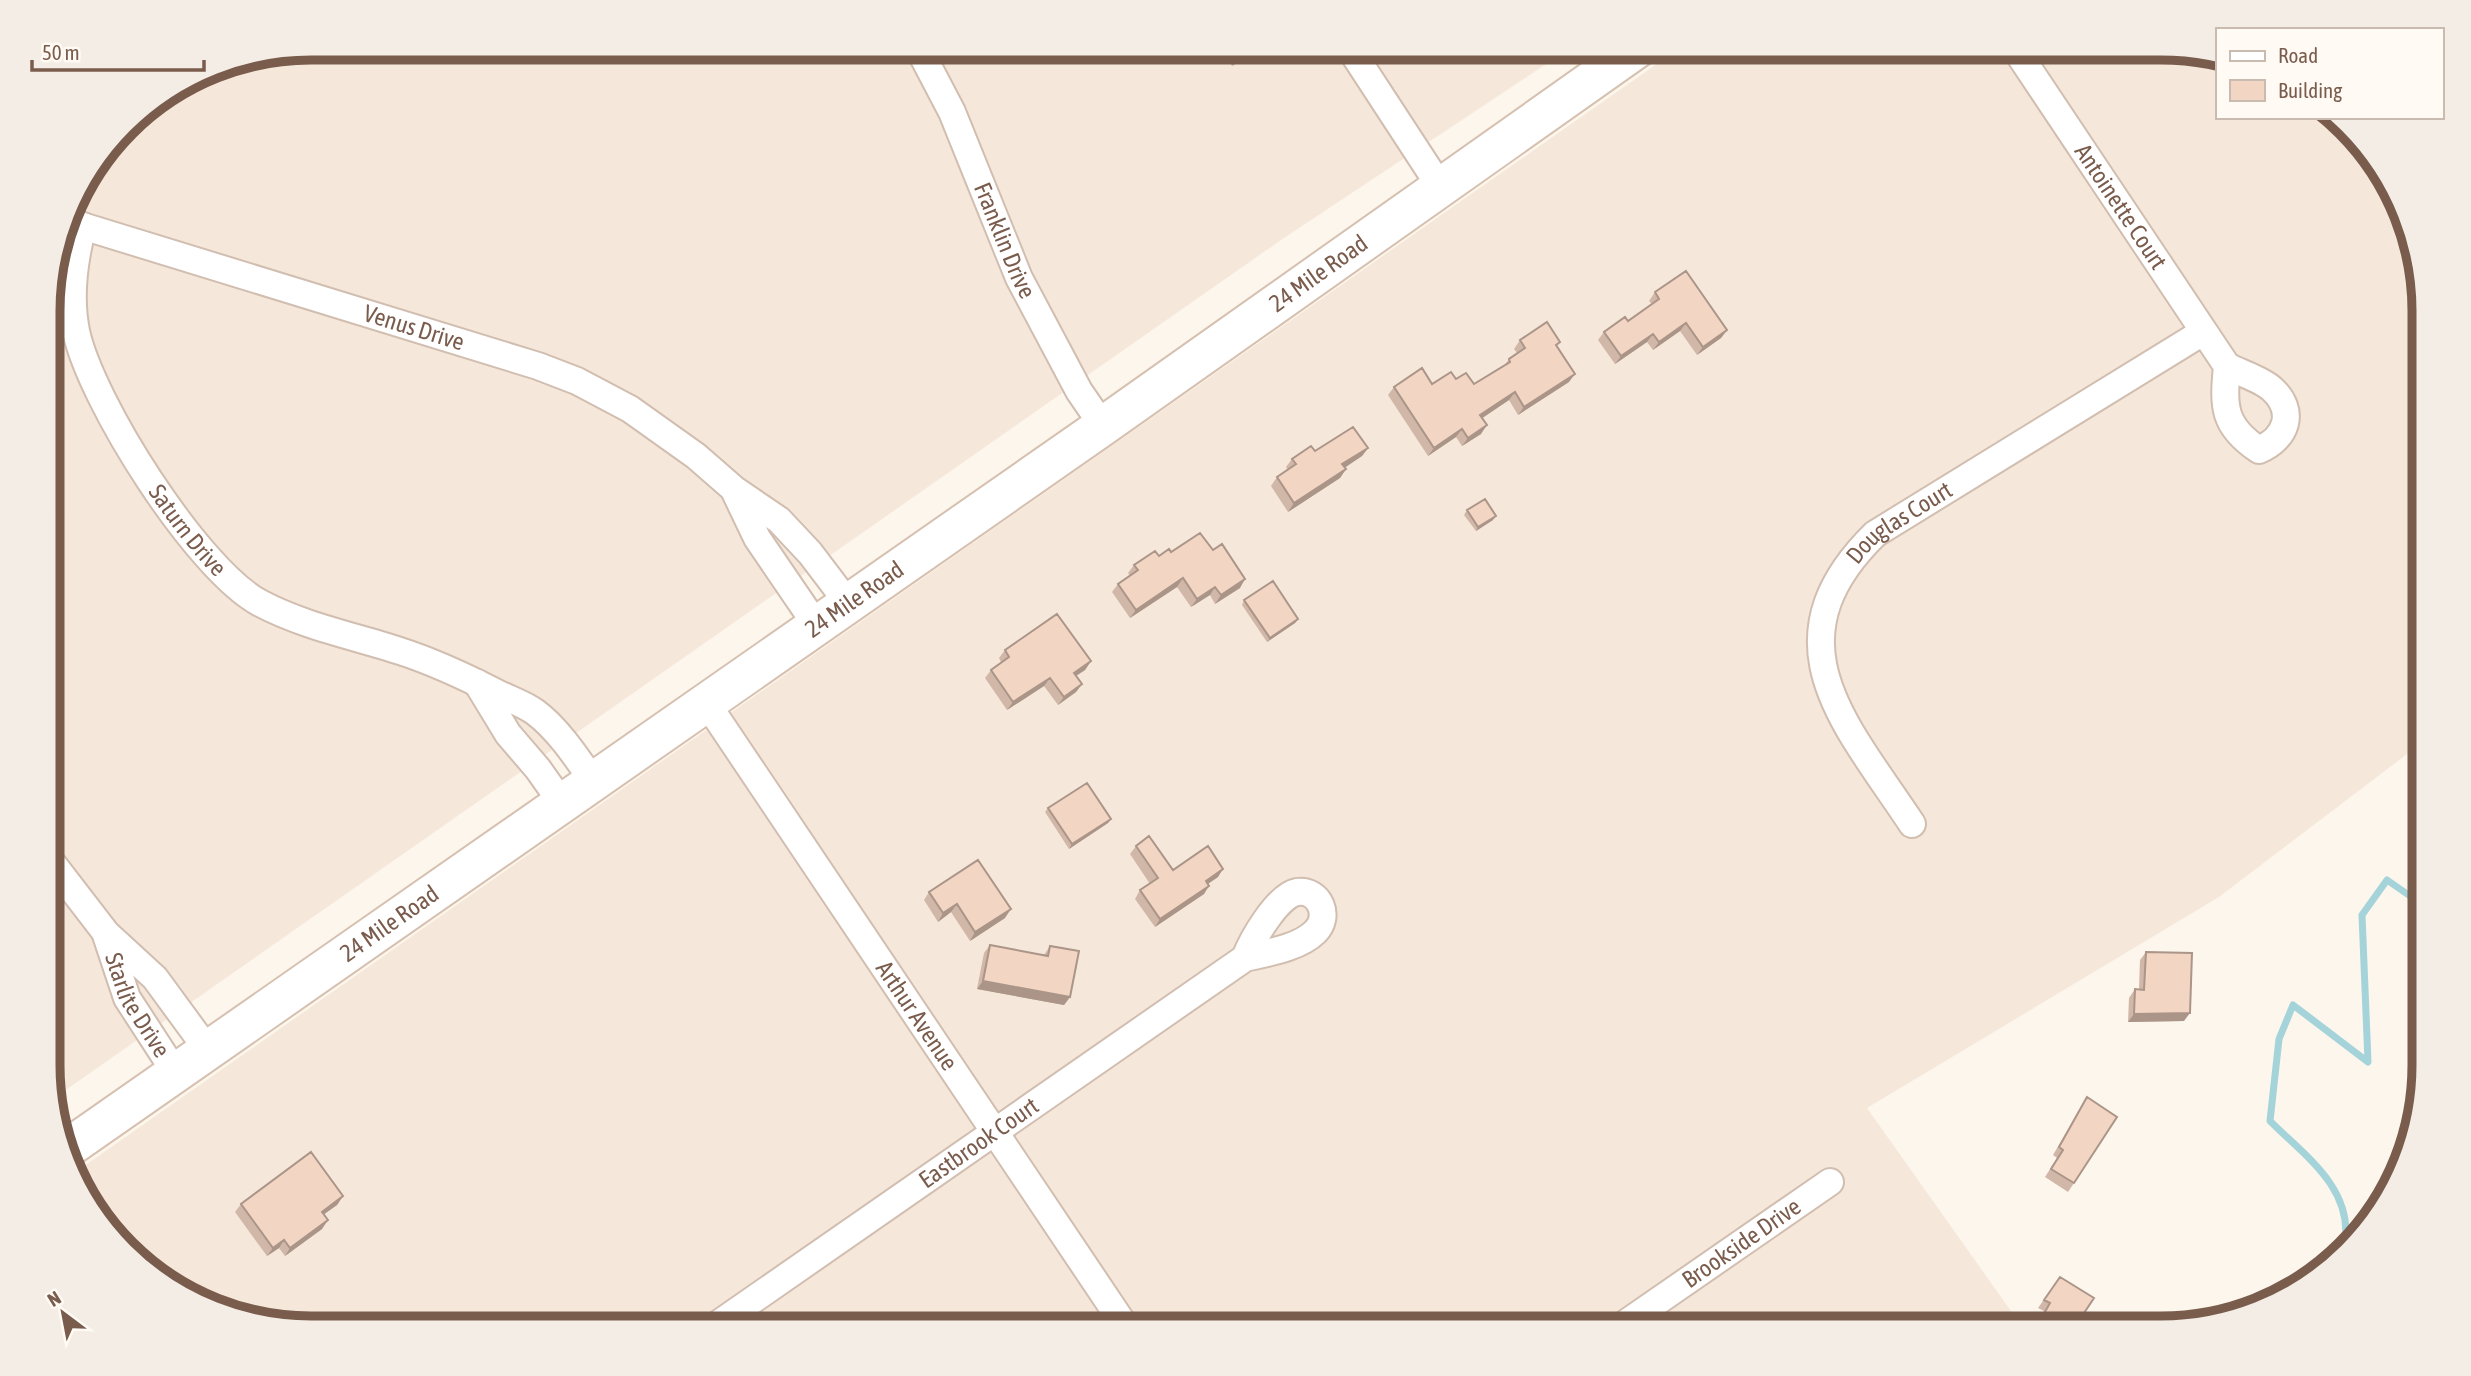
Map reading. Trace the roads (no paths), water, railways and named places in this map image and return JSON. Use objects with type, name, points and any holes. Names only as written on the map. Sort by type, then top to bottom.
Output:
[{"type":"street","name":"Franklin Drive","points":[[925,60],[951,112],[1019,278],[1079,391],[1103,426]]},
{"type":"street","points":[[1357,60],[1441,188]]},
{"type":"street","name":"24 Mile Road","points":[[73,1145],[1103,426],[1621,60]]},
{"type":"street","name":"Antoinette Court","points":[[2023,60],[2227,366]]},
{"type":"street","name":"Venus Drive","points":[[75,224],[538,366],[577,381],[630,409],[666,433],[735,490],[779,520],[830,577],[848,603]]},
{"type":"street","name":"Saturn Drive","points":[[75,225],[72,289],[76,331],[88,370],[111,415],[172,513],[216,570],[238,590],[281,613],[444,666],[535,712],[574,753],[593,781]]},
{"type":"street","name":"Douglas Court","points":[[1912,824],[1838,711],[1827,688],[1821,628],[1824,607],[1837,577],[1875,534],[2203,332]]},
{"type":"street","name":"Venus Drive","points":[[735,490],[757,538],[817,626]]},
{"type":"street","points":[[477,682],[508,734],[562,803]]},
{"type":"street","name":"Arthur Avenue","points":[[706,702],[1119,1316]]},
{"type":"street","name":"Starlite Drive","points":[[60,872],[106,933],[155,978],[207,1049]]},
{"type":"street","name":"Starlite Drive","points":[[106,933],[127,998],[175,1072]]},
{"type":"street","name":"Eastbrook Court","points":[[730,1316],[1245,958]]},
{"type":"street","name":"Brookside Drive","points":[[1636,1316],[1830,1182]]},
{"type":"waterway","points":[[2345,1235],[2342,1206],[2334,1189],[2311,1160],[2270,1121],[2279,1039],[2293,1005],[2368,1062],[2362,915],[2387,880],[2412,897]]}]
